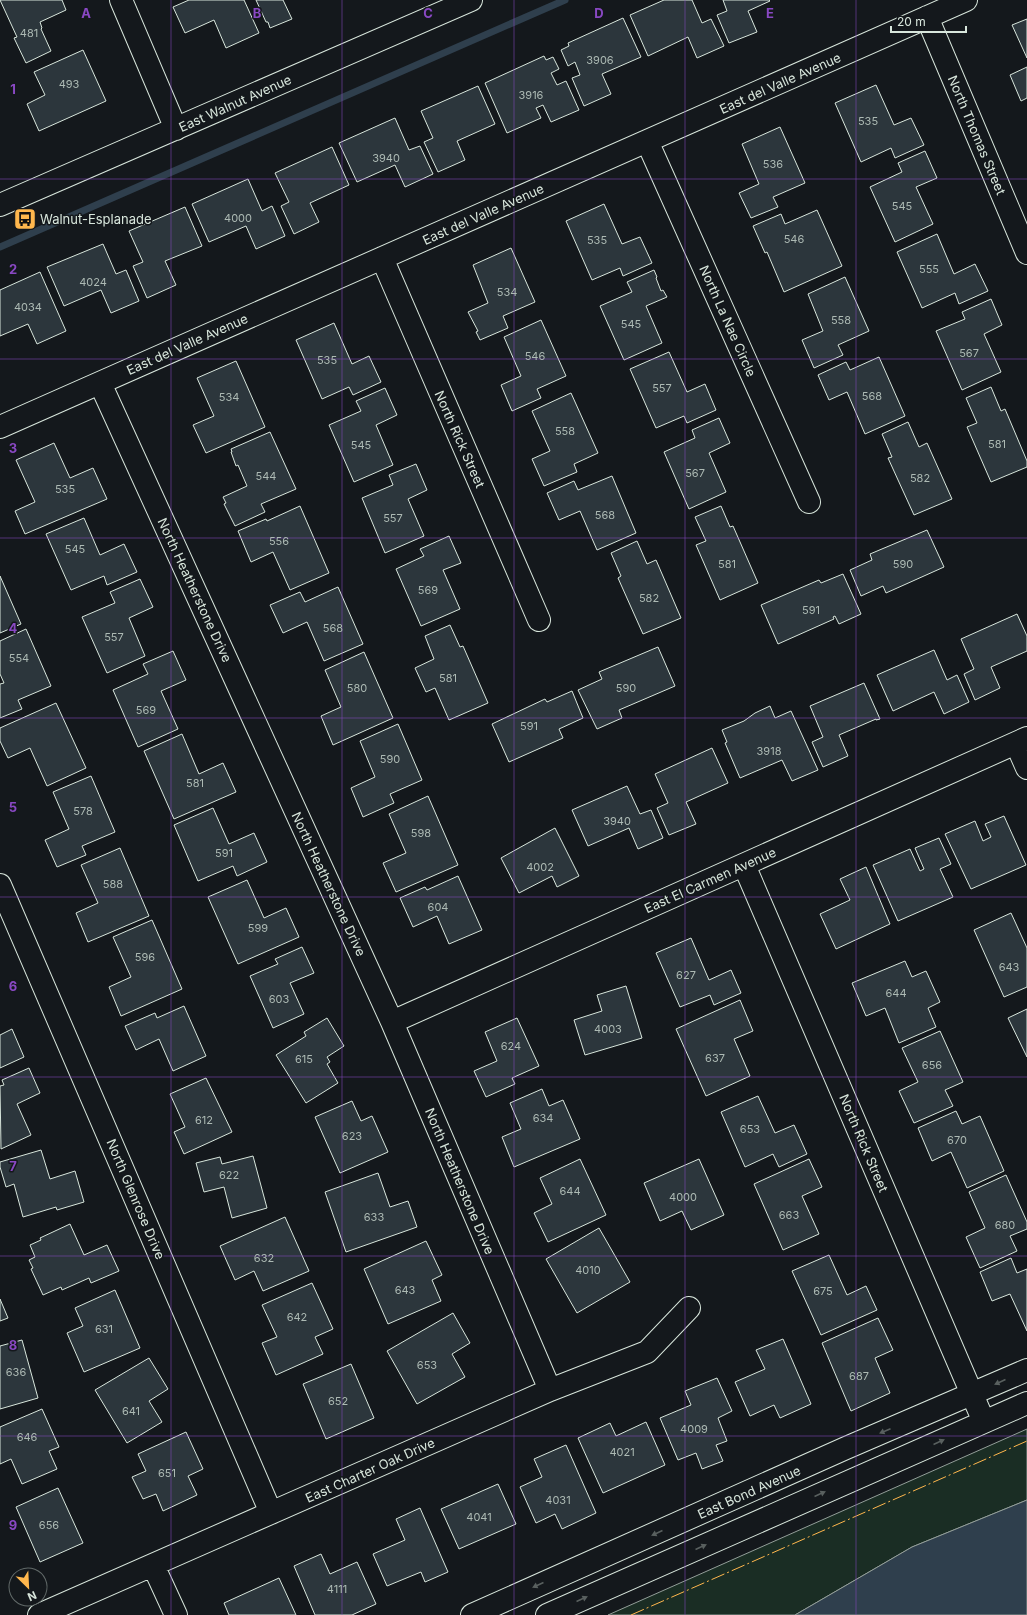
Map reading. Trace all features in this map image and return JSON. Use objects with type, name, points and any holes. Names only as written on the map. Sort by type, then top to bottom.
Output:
[{"type":"street","points":[[121,0],[176,129]]},
{"type":"street","name":"East Walnut Avenue","points":[[0,205],[470,0]]},
{"type":"street","name":"East del Valle Avenue","points":[[0,427],[966,0]]},
{"type":"street","name":"North Thomas Street","points":[[927,17],[1027,253]]},
{"type":"street","name":"North La Nae Circle","points":[[647,141],[809,502]]},
{"type":"street","name":"North Rick Street","points":[[382,258],[539,620]]},
{"type":"street","name":"North Heatherstone Drive","points":[[100,383],[392,1022],[550,1390]]},
{"type":"street","points":[[1021,741],[1027,768]]},
{"type":"street","name":"East El Carmen Avenue","points":[[392,1022],[1021,741]]},
{"type":"street","name":"North Rick Street","points":[[744,865],[984,1422]]},
{"type":"street","name":"North Glenrose Drive","points":[[0,885],[271,1513]]},
{"type":"street","name":"East Charter Oak Drive","points":[[39,1615],[550,1390],[647,1352],[689,1308]]},
{"type":"street","name":"East Bond Avenue","points":[[472,1615],[846,1448],[1027,1370]]},
{"type":"street","points":[[547,1615],[1027,1403]]},
{"type":"street","points":[[153,1565],[176,1615]]},
{"type":"green space","points":[[1027,1429],[1027,1500],[912,1547],[795,1615],[608,1615]]},
{"type":"water","points":[[1027,1500],[1027,1615],[795,1615],[912,1547]]},
{"type":"building","points":[[0,0],[62,0],[66,10],[40,22],[41,29],[51,51],[26,63],[14,38],[17,37]]},
{"type":"building","points":[[189,0],[244,0],[259,33],[226,48],[214,20],[185,33],[173,7]]},
{"type":"building","points":[[256,0],[283,0],[292,19],[270,28]]},
{"type":"building","points":[[664,0],[692,0],[702,23],[711,19],[724,46],[697,58],[688,37],[648,56],[630,15]]},
{"type":"building","points":[[723,0],[770,1],[748,11],[757,32],[729,43],[717,15],[727,11]]},
{"type":"building","points":[[623,18],[641,57],[602,74],[611,94],[584,106],[572,78],[580,75],[575,62],[568,66],[561,50],[569,46],[568,43]]},
{"type":"building","points":[[1027,19],[1027,58],[1012,25]]},
{"type":"building","points":[[83,50],[106,101],[39,131],[27,104],[45,95],[34,72]]},
{"type":"building","points":[[544,56],[546,60],[553,57],[559,69],[551,73],[557,85],[566,81],[579,110],[551,122],[543,105],[536,108],[541,118],[507,133],[485,83]]},
{"type":"building","points":[[1027,67],[1027,98],[1021,101],[1010,75]]},
{"type":"building","points":[[876,85],[894,125],[911,118],[924,145],[895,158],[891,148],[861,162],[835,103]]},
{"type":"building","points":[[478,86],[495,124],[457,141],[465,160],[438,172],[424,142],[433,138],[421,111]]},
{"type":"building","points":[[395,118],[409,150],[420,146],[433,174],[405,187],[395,165],[357,182],[339,143]]},
{"type":"building","points":[[780,127],[805,183],[773,197],[778,207],[751,218],[739,193],[759,184],[742,144]]},
{"type":"building","points":[[332,147],[349,185],[310,203],[319,222],[294,234],[281,206],[289,202],[275,173]]},
{"type":"building","points":[[925,151],[937,178],[916,187],[933,224],[895,242],[870,187],[902,172],[898,163]]},
{"type":"building","points":[[248,179],[262,211],[272,206],[285,236],[256,249],[246,226],[209,242],[192,204]]},
{"type":"building","points":[[604,204],[622,244],[640,237],[652,263],[623,276],[620,268],[592,280],[566,221]]},
{"type":"building","points":[[185,207],[202,246],[165,261],[176,285],[147,298],[133,266],[143,262],[129,231]]},
{"type":"building","points":[[817,210],[842,266],[784,292],[767,252],[765,253],[753,226],[781,214],[785,224]]},
{"type":"building","points":[[937,234],[954,274],[975,264],[988,291],[959,304],[955,293],[922,308],[897,252]]},
{"type":"building","points":[[103,244],[116,274],[126,270],[139,301],[111,313],[101,290],[64,306],[47,267]]},
{"type":"building","points":[[511,248],[535,302],[503,316],[508,328],[480,340],[476,332],[478,331],[468,312],[488,303],[473,265]]},
{"type":"building","points":[[654,270],[661,291],[663,290],[667,297],[646,306],[662,343],[624,360],[600,306],[632,292],[627,282]]},
{"type":"building","points":[[40,272],[66,331],[37,344],[28,324],[0,336],[0,290]]},
{"type":"building","points":[[845,277],[869,331],[838,345],[843,355],[814,368],[802,340],[823,331],[808,294]]},
{"type":"building","points":[[991,299],[1002,325],[984,334],[1001,372],[962,390],[936,331],[965,319],[962,312]]},
{"type":"building","points":[[541,320],[566,376],[537,389],[541,398],[512,411],[501,385],[521,376],[504,337]]},
{"type":"building","points":[[334,323],[352,364],[369,356],[381,382],[353,395],[349,387],[322,399],[296,340]]},
{"type":"building","points":[[669,352],[687,392],[705,384],[716,410],[687,423],[684,416],[656,428],[630,369]]},
{"type":"building","points":[[879,357],[905,416],[865,434],[847,392],[829,400],[818,375],[846,362],[850,370]]},
{"type":"building","points":[[236,361],[265,427],[206,453],[193,425],[214,416],[197,378]]},
{"type":"building","points":[[991,387],[1001,411],[1005,409],[1027,461],[1027,467],[991,482],[967,427],[977,423],[966,398]]},
{"type":"building","points":[[385,388],[397,415],[376,425],[393,465],[354,482],[329,425],[361,411],[356,401]]},
{"type":"building","points":[[571,393],[598,453],[574,464],[577,472],[544,486],[532,459],[550,451],[532,411]]},
{"type":"building","points":[[719,418],[730,443],[709,453],[726,492],[689,509],[664,452],[695,438],[692,430]]},
{"type":"building","points":[[908,422],[919,447],[927,443],[952,499],[914,515],[888,458],[892,457],[882,434]]},
{"type":"building","points":[[270,432],[296,489],[261,504],[265,512],[235,526],[224,504],[226,503],[223,497],[247,486],[238,465],[236,466],[231,449]]},
{"type":"building","points":[[54,443],[70,478],[93,468],[107,499],[25,534],[15,511],[35,502],[16,460]]},
{"type":"building","points":[[416,464],[427,490],[408,499],[424,536],[385,553],[362,498],[393,485],[389,475]]},
{"type":"building","points":[[612,476],[636,533],[597,550],[580,511],[559,520],[547,493],[574,481],[578,490]]},
{"type":"building","points":[[300,506],[329,573],[290,590],[273,552],[251,562],[238,531],[266,519],[267,521]]},
{"type":"building","points":[[721,506],[730,527],[733,526],[758,583],[720,600],[696,545],[706,541],[695,517]]},
{"type":"building","points":[[84,518],[100,555],[124,544],[137,572],[107,585],[104,576],[71,590],[46,534]]},
{"type":"building","points":[[927,530],[944,567],[886,593],[883,586],[861,596],[850,570],[872,560],[870,554]]},
{"type":"building","points":[[449,536],[461,563],[443,570],[460,609],[421,626],[396,569],[424,556],[420,549]]},
{"type":"building","points":[[637,541],[647,564],[656,560],[681,618],[643,634],[618,578],[621,576],[611,553]]},
{"type":"building","points":[[843,574],[861,614],[839,624],[835,616],[833,617],[834,619],[778,644],[761,605],[819,580],[821,583]]},
{"type":"building","points":[[0,576],[21,624],[0,633]]},
{"type":"building","points":[[140,579],[153,607],[129,618],[145,656],[107,673],[82,617],[115,603],[110,592]]},
{"type":"building","points":[[338,587],[363,644],[324,661],[307,622],[283,633],[270,605],[300,592],[305,602]]},
{"type":"building","points":[[1017,614],[1027,636],[1027,651],[991,667],[1000,688],[975,700],[964,674],[974,669],[961,639]]},
{"type":"building","points":[[450,625],[460,647],[463,646],[488,703],[449,720],[435,688],[426,692],[415,668],[434,659],[425,636]]},
{"type":"building","points":[[26,629],[51,686],[18,700],[22,709],[0,718],[0,684],[4,683],[0,674],[0,641]]},
{"type":"building","points":[[658,647],[675,686],[619,710],[622,718],[597,729],[578,690],[602,679],[599,672]]},
{"type":"building","points":[[934,650],[947,680],[957,675],[969,702],[944,714],[934,692],[893,711],[877,675]]},
{"type":"building","points":[[173,651],[186,680],[161,691],[178,729],[138,747],[113,690],[148,674],[143,664]]},
{"type":"building","points":[[364,652],[393,718],[333,745],[321,716],[341,707],[325,670]]},
{"type":"building","points":[[864,683],[880,719],[876,719],[839,735],[848,756],[823,767],[812,742],[823,737],[810,706]]},
{"type":"building","points":[[572,691],[583,718],[559,729],[563,738],[509,762],[492,724],[545,699],[547,702]]},
{"type":"building","points":[[56,703],[86,768],[47,786],[30,748],[8,758],[0,741],[0,728]]},
{"type":"building","points":[[770,706],[775,718],[791,711],[818,770],[792,781],[782,760],[740,778],[725,743],[727,742],[722,730],[744,721],[755,713]]},
{"type":"building","points":[[398,724],[422,780],[390,794],[394,803],[363,817],[351,788],[375,777],[360,741]]},
{"type":"building","points":[[182,734],[199,774],[223,763],[236,792],[174,819],[144,751]]},
{"type":"building","points":[[712,748],[728,783],[686,802],[696,824],[669,835],[657,808],[668,803],[655,774]]},
{"type":"building","points":[[91,776],[115,832],[82,846],[86,855],[57,867],[45,840],[69,829],[53,792]]},
{"type":"building","points":[[627,786],[640,814],[651,810],[663,838],[638,849],[629,828],[588,846],[572,810]]},
{"type":"building","points":[[428,796],[458,865],[396,892],[383,863],[406,853],[389,814]]},
{"type":"building","points":[[213,808],[229,844],[254,833],[267,862],[237,876],[233,866],[198,881],[174,825]]},
{"type":"building","points":[[1004,816],[1026,865],[971,889],[945,834],[975,821],[983,841],[991,837],[985,824]]},
{"type":"building","points":[[555,828],[579,876],[557,887],[552,876],[519,893],[501,858]]},
{"type":"building","points":[[939,838],[951,864],[940,869],[953,897],[898,921],[873,865],[910,849],[920,871],[924,869],[915,848]]},
{"type":"building","points":[[120,848],[149,916],[88,942],[76,913],[98,903],[81,865]]},
{"type":"building","points":[[866,867],[890,924],[836,949],[820,914],[850,900],[840,879]]},
{"type":"building","points":[[458,876],[482,930],[449,944],[437,916],[413,927],[400,898],[425,887],[427,890]]},
{"type":"building","points":[[247,880],[264,918],[286,908],[299,937],[238,964],[208,897]]},
{"type":"building","points":[[1011,913],[1027,948],[1027,987],[1004,997],[974,930]]},
{"type":"building","points":[[152,920],[182,989],[121,1016],[109,987],[131,977],[113,937]]},
{"type":"building","points":[[691,938],[709,980],[731,970],[741,993],[714,1005],[710,995],[680,1007],[656,953]]},
{"type":"building","points":[[302,947],[314,973],[290,983],[304,1014],[273,1028],[250,976],[278,964],[275,959]]},
{"type":"building","points":[[905,961],[912,977],[926,971],[940,1002],[928,1008],[936,1027],[899,1043],[885,1008],[866,1016],[852,983]]},
{"type":"building","points":[[626,986],[642,1038],[585,1055],[574,1020],[602,1011],[597,995]]},
{"type":"building","points":[[740,1000],[753,1031],[734,1039],[750,1076],[706,1096],[676,1029]]},
{"type":"building","points":[[184,1006],[206,1056],[173,1071],[159,1039],[136,1050],[125,1026],[155,1013],[157,1018]]},
{"type":"building","points":[[1027,1009],[1027,1057],[1008,1018]]},
{"type":"building","points":[[327,1018],[344,1046],[327,1057],[330,1062],[327,1064],[338,1083],[306,1103],[276,1055],[306,1036],[304,1032]]},
{"type":"building","points":[[517,1018],[539,1066],[512,1078],[515,1084],[486,1097],[474,1071],[497,1061],[485,1032]]},
{"type":"building","points":[[12,1029],[24,1057],[0,1068],[0,1035]]},
{"type":"building","points":[[940,1031],[963,1082],[945,1090],[953,1106],[914,1123],[899,1091],[918,1082],[902,1048]]},
{"type":"building","points":[[29,1068],[40,1093],[17,1104],[31,1135],[1,1149],[0,1086],[4,1085],[2,1080]]},
{"type":"building","points":[[206,1078],[232,1132],[184,1154],[174,1132],[185,1127],[170,1094]]},
{"type":"building","points":[[542,1089],[549,1106],[563,1100],[580,1139],[514,1167],[502,1137],[521,1129],[510,1103]]},
{"type":"building","points":[[758,1096],[775,1133],[794,1125],[807,1154],[779,1167],[773,1154],[745,1167],[721,1112]]},
{"type":"building","points":[[352,1101],[361,1121],[372,1116],[388,1152],[340,1173],[315,1117]]},
{"type":"building","points":[[956,1111],[962,1124],[980,1116],[1004,1171],[967,1188],[951,1152],[932,1161],[918,1128]]},
{"type":"building","points":[[41,1150],[50,1179],[75,1171],[84,1202],[57,1210],[56,1207],[23,1217],[14,1184],[6,1187],[0,1162]]},
{"type":"building","points":[[253,1156],[267,1208],[232,1218],[224,1187],[204,1192],[196,1163],[220,1157],[222,1164]]},
{"type":"building","points":[[580,1159],[606,1215],[548,1242],[534,1213],[552,1204],[540,1178]]},
{"type":"building","points":[[699,1159],[724,1215],[691,1230],[682,1211],[660,1221],[644,1183]]},
{"type":"building","points":[[809,1159],[822,1187],[802,1196],[819,1234],[783,1250],[754,1184]]},
{"type":"building","points":[[378,1173],[390,1207],[408,1201],[417,1227],[346,1252],[325,1192]]},
{"type":"building","points":[[1006,1175],[1027,1222],[1027,1229],[1010,1236],[1017,1251],[980,1268],[966,1237],[985,1228],[969,1192]]},
{"type":"building","points":[[285,1217],[309,1271],[263,1291],[254,1271],[235,1280],[220,1246]]},
{"type":"building","points":[[70,1224],[84,1255],[107,1245],[119,1271],[91,1283],[89,1278],[62,1290],[61,1287],[43,1295],[31,1269],[33,1268],[29,1260],[35,1257],[30,1245],[41,1240],[40,1238]]},
{"type":"building","points":[[599,1228],[630,1282],[577,1313],[546,1259]]},
{"type":"building","points":[[426,1241],[442,1275],[432,1280],[441,1301],[388,1324],[364,1269]]},
{"type":"building","points":[[829,1255],[847,1295],[866,1286],[877,1310],[821,1335],[792,1271]]},
{"type":"building","points":[[1011,1258],[1017,1273],[1027,1269],[1027,1331],[1010,1294],[992,1301],[980,1272]]},
{"type":"building","points":[[312,1283],[333,1329],[315,1337],[323,1354],[276,1375],[262,1343],[277,1337],[262,1305]]},
{"type":"building","points":[[115,1290],[140,1348],[84,1372],[67,1333],[83,1326],[75,1308]]},
{"type":"building","points":[[0,1299],[8,1318],[0,1321]]},
{"type":"building","points":[[453,1313],[470,1343],[452,1354],[465,1377],[417,1404],[387,1351]]},
{"type":"building","points":[[878,1318],[893,1350],[875,1358],[890,1393],[851,1411],[822,1343]]},
{"type":"building","points":[[783,1339],[811,1404],[780,1418],[774,1405],[750,1416],[735,1382],[765,1369],[756,1350]]},
{"type":"building","points":[[22,1340],[38,1398],[0,1409],[0,1346]]},
{"type":"building","points":[[149,1358],[168,1389],[149,1401],[162,1422],[127,1443],[95,1390]]},
{"type":"building","points":[[351,1364],[374,1418],[326,1439],[303,1384]]},
{"type":"building","points":[[717,1378],[732,1411],[718,1418],[727,1441],[716,1445],[723,1461],[702,1469],[696,1453],[678,1460],[660,1418],[691,1405],[685,1391]]},
{"type":"building","points":[[42,1409],[59,1447],[49,1451],[57,1469],[22,1484],[11,1459],[0,1464],[0,1427]]},
{"type":"building","points":[[646,1422],[665,1465],[603,1493],[578,1438],[610,1423],[616,1436]]},
{"type":"building","points":[[186,1432],[203,1469],[188,1476],[197,1495],[163,1511],[156,1494],[143,1499],[132,1477],[146,1471],[138,1454]]},
{"type":"building","points":[[566,1445],[596,1513],[562,1529],[555,1514],[536,1523],[520,1487],[542,1477],[534,1459]]},
{"type":"building","points":[[498,1484],[516,1524],[459,1549],[441,1509]]},
{"type":"building","points":[[58,1488],[83,1543],[40,1562],[16,1507]]},
{"type":"building","points":[[420,1508],[448,1572],[425,1582],[421,1572],[387,1586],[373,1554],[405,1540],[396,1519]]},
{"type":"building","points":[[321,1554],[330,1574],[357,1562],[376,1604],[352,1615],[315,1615],[294,1566]]},
{"type":"building","points":[[279,1578],[296,1615],[229,1615],[224,1603]]},
{"type":"waterway","points":[[0,247],[565,0]]},
{"type":"power","points":[[631,1615],[1027,1441]]},
{"type":"place","name":"Walnut-Esplanade","points":[[25,219]]}]
